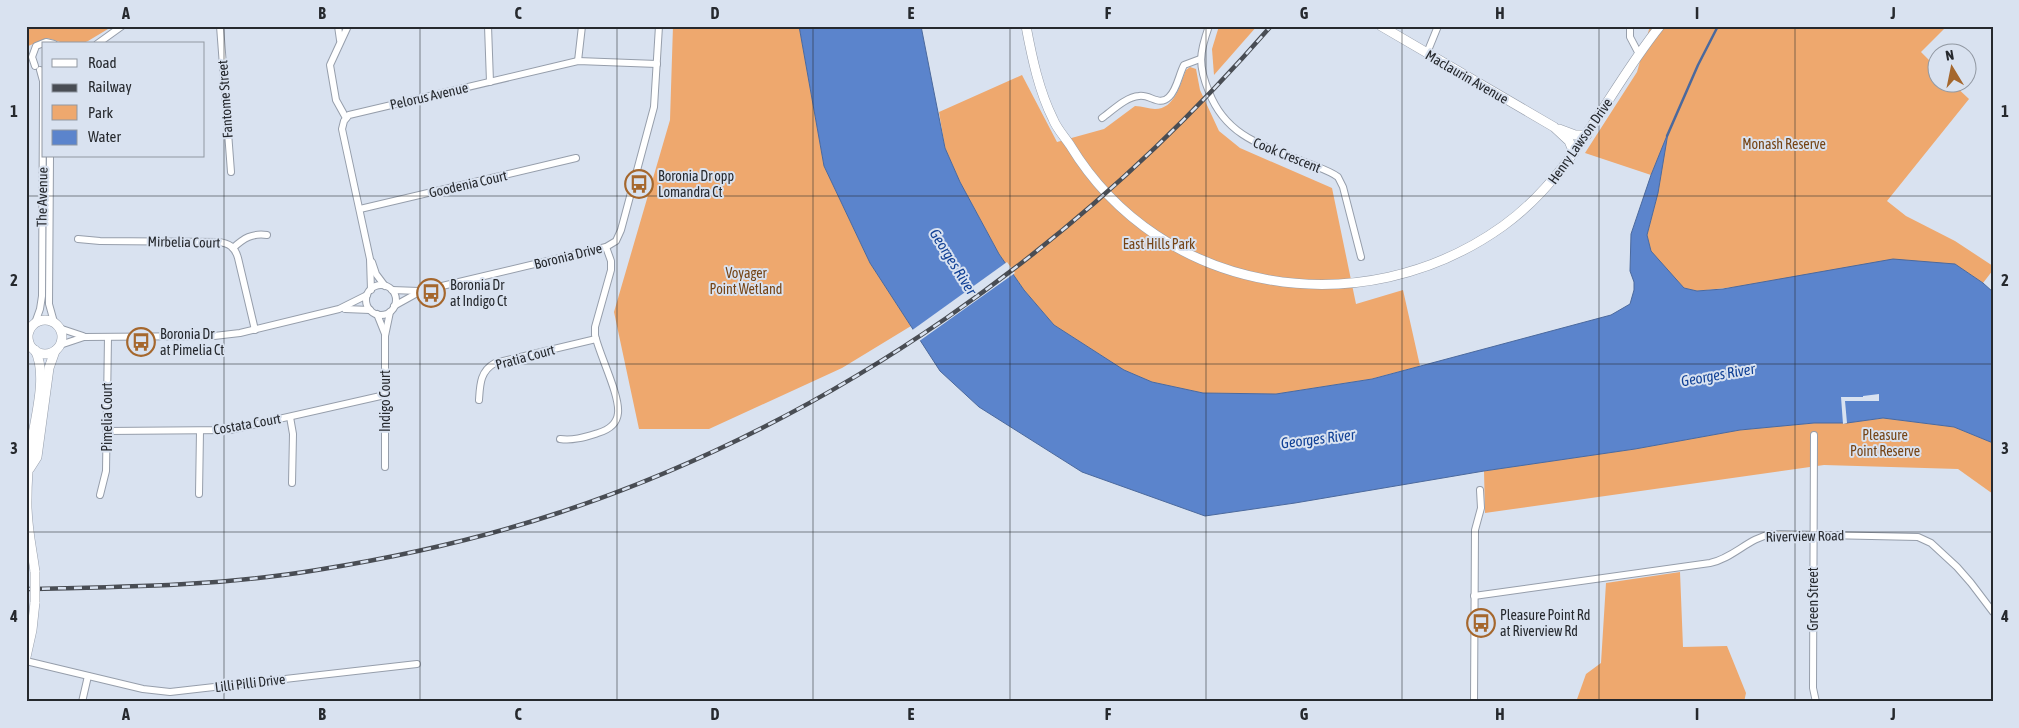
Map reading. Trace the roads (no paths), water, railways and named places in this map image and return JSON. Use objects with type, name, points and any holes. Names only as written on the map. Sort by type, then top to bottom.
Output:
[{"type":"main road","name":"Henry Lawson Drive","points":[[1026,26],[1044,100],[1053,120],[1100,188],[1142,224],[1167,241],[1206,261],[1238,273],[1273,281],[1315,286],[1355,284],[1397,276],[1430,266],[1458,253],[1496,231],[1523,210],[1552,182],[1587,135],[1639,54],[1660,26]]},
{"type":"main road","name":"Maclaurin Avenue","points":[[1381,26],[1554,127],[1576,135],[1587,135]]},
{"type":"main road","name":"Maclaurin Avenue","points":[[1554,127],[1569,141],[1574,153]]},
{"type":"main road","points":[[26,659],[35,602],[35,572],[27,514],[30,455],[40,376],[39,359],[30,346],[28,334],[31,326],[45,320],[57,325],[62,338],[49,368],[37,457],[30,469]]},
{"type":"main road","points":[[30,346],[44,354],[57,348]]},
{"type":"street","points":[[109,41],[122,26]]},
{"type":"street","name":"Fantome Street","points":[[220,26],[231,172]]},
{"type":"street","points":[[338,26],[340,40]]},
{"type":"street","points":[[339,309],[385,314],[392,309],[396,299],[392,290],[385,286],[376,274],[370,259],[342,133],[342,124],[346,118],[336,100],[330,71],[331,61],[348,26]]},
{"type":"street","points":[[488,26],[490,82]]},
{"type":"street","points":[[578,61],[582,26]]},
{"type":"street","name":"Boronia Drive","points":[[392,290],[420,291],[606,247],[616,241],[621,230],[654,107],[658,26]]},
{"type":"street","points":[[1102,118],[1126,101],[1139,96],[1147,96],[1158,101],[1169,98],[1184,65],[1200,59],[1209,26]]},
{"type":"street","points":[[1427,53],[1438,26]]},
{"type":"street","points":[[1630,26],[1630,37],[1639,54]]},
{"type":"street","points":[[26,50],[42,43]]},
{"type":"street","name":"The Avenue","points":[[34,48],[32,57],[40,69],[42,89]]},
{"type":"street","name":"Cook Crescent","points":[[1200,59],[1205,82],[1216,109],[1236,131],[1258,144],[1338,177],[1343,187],[1361,257]]},
{"type":"street","points":[[26,60],[40,69]]},
{"type":"street","name":"Pelorus Avenue","points":[[346,118],[359,112],[578,61],[657,64]]},
{"type":"street","name":"The Avenue","points":[[31,326],[40,309],[42,296],[43,158]]},
{"type":"street","name":"The Avenue","points":[[50,158],[49,304],[57,325]]},
{"type":"street","name":"Goodenia Court","points":[[360,209],[576,158]]},
{"type":"street","points":[[233,248],[248,236],[267,235]]},
{"type":"street","name":"Mirbelia Court","points":[[78,239],[100,241],[218,242],[227,244],[233,248],[238,258],[255,330]]},
{"type":"street","points":[[560,439],[579,439],[601,432],[611,426],[617,417],[617,402],[596,339],[595,328],[611,266],[606,247]]},
{"type":"street","points":[[370,259],[367,304],[374,312]]},
{"type":"street","points":[[57,348],[84,337],[214,336],[255,330],[339,309],[369,293],[376,286],[385,286]]},
{"type":"street","name":"Boronia Drive","points":[[392,309],[420,291]]},
{"type":"street","name":"Indigo Court","points":[[384,467],[385,336],[392,309]]},
{"type":"street","name":"Indigo Court","points":[[374,312],[385,336]]},
{"type":"street","points":[[57,325],[84,337]]},
{"type":"street","name":"Pimelia Court","points":[[100,495],[106,477],[108,337]]},
{"type":"street","name":"Pratia Court","points":[[479,400],[482,374],[495,363],[596,339]]},
{"type":"street","name":"Costata Court","points":[[107,431],[238,429],[385,395]]},
{"type":"street","points":[[290,417],[292,483]]},
{"type":"street","points":[[199,494],[200,431]]},
{"type":"street","name":"Green Street","points":[[1814,435],[1813,688],[1816,702]]},
{"type":"street","points":[[1474,702],[1475,530],[1481,508],[1480,490]]},
{"type":"street","name":"Riverview Road","points":[[1474,596],[1710,563],[1733,555],[1754,540],[1766,535],[1903,535],[1924,539],[1937,548],[1964,575],[1993,612]]},
{"type":"street","name":"Lilli Pilli Drive","points":[[26,659],[88,676],[152,690],[179,692],[417,664]]},
{"type":"street","points":[[82,702],[88,676]]},
{"type":"water","name":"Georges River","points":[[799,26],[921,26],[945,148],[960,182],[999,254],[1024,290],[1054,325],[1124,370],[1152,382],[1203,393],[1276,394],[1372,379],[1611,315],[1630,304],[1634,290],[1634,282],[1630,271],[1631,234],[1651,175],[1668,133],[1658,193],[1647,235],[1651,251],[1684,288],[1697,291],[1723,289],[1893,259],[1955,264],[1993,292],[1993,443],[1954,427],[1883,418],[1847,423],[1814,423],[1740,430],[1635,449],[1484,471],[1205,516],[1082,472],[979,407],[940,371],[870,263],[824,166]]},
{"type":"waterway","points":[[1667,136],[1698,65],[1718,26]]},
{"type":"railway","points":[[26,589],[208,583],[347,565],[408,553],[499,531],[558,513],[661,475],[760,429],[855,376],[947,318],[1035,253],[1118,182],[1197,106],[1271,26]]},
{"type":"place","name":"Boronia Dr opp Lomandra Ct","points":[[639,184]]},
{"type":"place","name":"Boronia Dr at Indigo Ct","points":[[431,293]]},
{"type":"place","name":"Boronia Dr at Pimelia Ct","points":[[141,342]]},
{"type":"place","name":"Pleasure Point Rd at Riverview Rd","points":[[1481,623]]},
{"type":"park label","name":"Monash Reserve","points":[[1784,144]]},
{"type":"park label","name":"East Hills Park","points":[[1159,244]]},
{"type":"park label","name":"Voyager Point Wetland","points":[[746,282]]},
{"type":"park label","name":"Pleasure Point Reserve","points":[[1885,444]]}]
